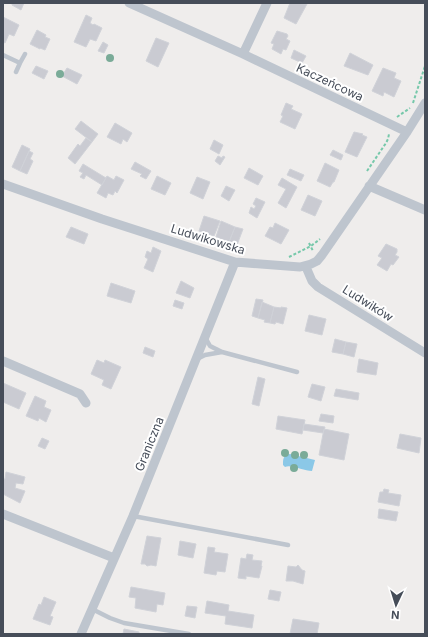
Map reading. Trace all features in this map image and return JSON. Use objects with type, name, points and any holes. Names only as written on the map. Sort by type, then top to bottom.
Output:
[{"type":"street","name":"Kaczeńcowa","points":[[129,3],[243,54],[407,132]]},
{"type":"street","points":[[243,54],[267,3]]},
{"type":"street","points":[[306,266],[317,261],[322,255],[407,132],[425,103]]},
{"type":"street","name":"Ludwikowska","points":[[3,184],[102,219],[235,262],[291,267],[306,266]]},
{"type":"street","points":[[369,186],[425,210]]},
{"type":"street","name":"Graniczna","points":[[81,634],[133,516],[235,262]]},
{"type":"street","name":"Ludwików","points":[[306,266],[312,281],[318,287],[425,353]]},
{"type":"street","points":[[3,361],[80,394],[86,403]]},
{"type":"street","points":[[3,514],[114,558]]},
{"type":"lane","points":[[16,72],[25,54]]},
{"type":"lane","points":[[3,55],[20,63]]},
{"type":"lane","points":[[205,337],[210,346],[222,352],[297,372]]},
{"type":"lane","points":[[196,360],[205,355],[222,352]]},
{"type":"lane","points":[[133,516],[288,545]]},
{"type":"lane","points":[[92,608],[124,623],[189,634]]},
{"type":"path","points":[[393,120],[412,107],[425,66]]},
{"type":"path","points":[[364,176],[388,139],[389,128]]},
{"type":"path","points":[[286,259],[319,241],[323,235]]},
{"type":"path","points":[[309,243],[316,255]]},
{"type":"water","points":[[290,454],[315,460],[312,471],[291,466],[285,467],[283,465],[284,458],[286,455]]},
{"type":"building","points":[[12,3],[24,3],[21,10],[12,5]]},
{"type":"building","points":[[290,3],[307,4],[296,24],[284,18]]},
{"type":"building","points":[[86,15],[92,18],[90,23],[102,28],[96,41],[90,39],[86,47],[74,42]]},
{"type":"building","points":[[3,17],[19,25],[14,36],[9,34],[5,43],[3,42]]},
{"type":"building","points":[[37,30],[46,35],[45,37],[50,39],[45,50],[30,44]]},
{"type":"building","points":[[277,31],[287,34],[288,36],[286,39],[290,41],[286,50],[283,49],[281,54],[272,49],[274,44],[271,43]]},
{"type":"building","points":[[156,38],[169,43],[158,67],[146,61]]},
{"type":"building","points":[[103,42],[108,45],[104,53],[98,51]]},
{"type":"building","points":[[294,50],[306,56],[302,63],[291,58]]},
{"type":"building","points":[[350,53],[373,65],[368,75],[344,66]]},
{"type":"building","points":[[36,66],[48,71],[44,79],[32,73]]},
{"type":"building","points":[[67,68],[82,75],[77,84],[62,76]]},
{"type":"building","points":[[383,68],[396,73],[394,78],[401,81],[394,97],[384,92],[383,96],[372,91]]},
{"type":"building","points":[[286,103],[293,106],[291,109],[302,114],[295,129],[280,122]]},
{"type":"building","points":[[81,121],[98,134],[92,142],[75,129]]},
{"type":"building","points":[[115,123],[132,133],[127,142],[123,139],[121,144],[107,137]]},
{"type":"building","points":[[354,132],[363,134],[362,135],[367,137],[357,157],[345,152]]},
{"type":"building","points":[[86,138],[92,142],[75,164],[68,158],[78,144],[80,146]]},
{"type":"building","points":[[214,140],[223,145],[219,154],[210,149]]},
{"type":"building","points":[[22,145],[30,149],[20,171],[12,167]]},
{"type":"building","points":[[333,150],[343,155],[341,160],[330,155]]},
{"type":"building","points":[[29,151],[33,153],[30,159],[33,161],[27,174],[20,171]]},
{"type":"building","points":[[218,156],[222,158],[223,156],[225,157],[220,165],[215,161]]},
{"type":"building","points":[[135,162],[151,171],[146,179],[140,176],[142,174],[131,169]]},
{"type":"building","points":[[325,163],[339,170],[330,187],[317,181]]},
{"type":"building","points":[[83,164],[106,178],[102,185],[86,175],[84,179],[80,177],[83,173],[79,171]]},
{"type":"building","points":[[249,168],[263,176],[258,185],[244,178]]},
{"type":"building","points":[[290,169],[304,175],[301,181],[287,175]]},
{"type":"building","points":[[107,176],[114,180],[116,176],[124,180],[117,193],[115,191],[113,195],[108,193],[106,198],[97,193]]},
{"type":"building","points":[[157,176],[171,183],[165,195],[151,189]]},
{"type":"building","points":[[197,177],[210,182],[203,199],[190,193]]},
{"type":"building","points":[[282,178],[297,187],[286,208],[278,203],[286,189],[278,185]]},
{"type":"building","points":[[226,186],[235,190],[229,201],[221,196]]},
{"type":"building","points":[[308,195],[322,201],[315,216],[301,210]]},
{"type":"building","points":[[256,198],[265,202],[257,218],[249,213],[251,207],[254,209],[256,206],[253,204]]},
{"type":"building","points":[[204,216],[220,221],[214,236],[199,231]]},
{"type":"building","points":[[221,221],[235,227],[229,242],[216,237]]},
{"type":"building","points":[[275,223],[289,230],[281,244],[265,236],[270,227],[273,228]]},
{"type":"building","points":[[71,227],[88,234],[84,244],[66,237]]},
{"type":"building","points":[[235,227],[243,229],[237,245],[229,242]]},
{"type":"building","points":[[386,244],[397,249],[395,255],[399,257],[393,265],[391,264],[387,271],[377,265],[382,258],[378,256]]},
{"type":"building","points":[[153,247],[161,251],[153,272],[144,268],[148,259],[145,257],[147,251],[151,253]]},
{"type":"building","points":[[181,281],[194,288],[190,298],[176,293]]},
{"type":"building","points":[[111,283],[135,291],[131,303],[107,296]]},
{"type":"building","points":[[256,299],[263,300],[258,318],[252,316]]},
{"type":"building","points":[[175,300],[184,303],[182,309],[173,306]]},
{"type":"building","points":[[262,302],[274,307],[270,323],[264,322],[265,320],[258,318]]},
{"type":"building","points":[[274,307],[287,308],[283,324],[276,322],[275,324],[270,323]]},
{"type":"building","points":[[309,315],[326,319],[322,335],[305,331]]},
{"type":"building","points":[[335,339],[346,342],[343,354],[332,352]]},
{"type":"building","points":[[346,342],[357,344],[354,357],[343,354]]},
{"type":"building","points":[[145,347],[155,351],[153,357],[143,353]]},
{"type":"building","points":[[359,359],[378,363],[376,375],[357,372]]},
{"type":"building","points":[[97,360],[104,363],[105,360],[121,367],[111,389],[102,385],[104,380],[91,374]]},
{"type":"building","points":[[258,377],[265,379],[259,406],[252,404]]},
{"type":"building","points":[[3,383],[26,393],[19,409],[3,402]]},
{"type":"building","points":[[312,384],[325,387],[321,401],[308,397]]},
{"type":"building","points":[[336,389],[359,393],[358,400],[334,396]]},
{"type":"building","points":[[35,396],[46,401],[44,407],[51,410],[46,422],[39,418],[38,421],[26,416]]},
{"type":"building","points":[[321,414],[334,416],[333,423],[319,421]]},
{"type":"building","points":[[278,416],[305,420],[302,434],[276,429]]},
{"type":"building","points":[[304,424],[325,427],[323,433],[303,430]]},
{"type":"building","points":[[324,429],[349,434],[344,460],[319,455]]},
{"type":"building","points":[[400,434],[421,438],[419,453],[397,448]]},
{"type":"building","points":[[42,438],[49,441],[45,449],[38,446]]},
{"type":"building","points":[[6,472],[25,477],[23,484],[16,483],[15,488],[25,491],[20,503],[3,494],[3,479],[5,479]]},
{"type":"building","points":[[384,489],[389,490],[388,493],[401,495],[399,506],[378,502],[380,492],[383,492]]},
{"type":"building","points":[[379,509],[398,512],[396,521],[378,518]]},
{"type":"building","points":[[147,536],[161,538],[156,566],[141,564]]},
{"type":"building","points":[[180,541],[196,544],[193,558],[178,555]]},
{"type":"building","points":[[208,547],[215,548],[214,552],[228,554],[225,572],[217,571],[216,575],[204,573]]},
{"type":"building","points":[[247,554],[253,555],[252,560],[262,561],[259,578],[246,576],[246,579],[238,578],[241,558],[246,559]]},
{"type":"building","points":[[298,565],[305,571],[303,584],[293,581],[286,581],[288,566],[296,567]]},
{"type":"building","points":[[131,587],[165,593],[163,605],[157,604],[156,612],[135,608],[136,598],[129,597]]},
{"type":"building","points":[[270,590],[281,592],[279,601],[268,599]]},
{"type":"building","points":[[44,597],[56,602],[50,616],[53,617],[50,625],[33,619],[39,604],[41,605]]},
{"type":"building","points":[[207,601],[229,605],[228,611],[254,615],[252,628],[225,624],[226,616],[205,613]]},
{"type":"building","points":[[187,606],[197,607],[195,618],[185,616]]},
{"type":"building","points":[[293,619],[319,623],[317,634],[290,634]]},
{"type":"building","points":[[124,629],[139,632],[139,634],[123,634]]}]
